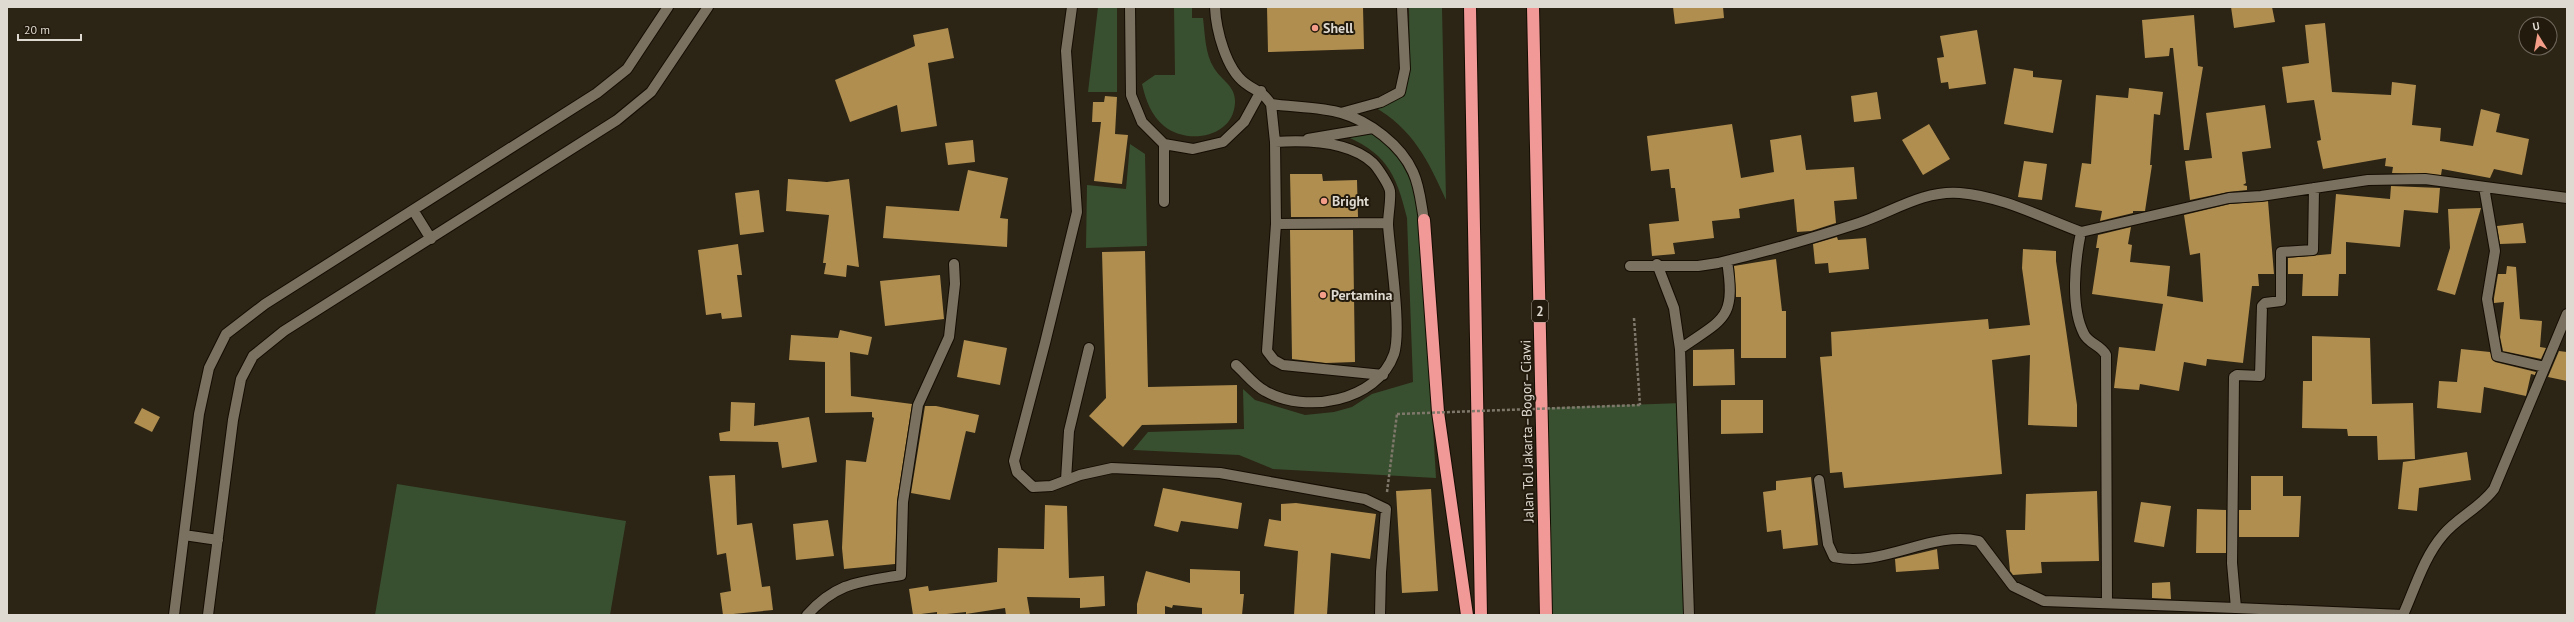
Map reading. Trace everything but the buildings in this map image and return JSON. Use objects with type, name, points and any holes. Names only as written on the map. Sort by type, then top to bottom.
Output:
[{"type":"highway","points":[[1470,7],[1482,615]]},
{"type":"highway","name":"Jalan Tol Jakarta–Bogor–Ciawi","points":[[1533,7],[1546,615]]},
{"type":"highway","points":[[1424,220],[1438,412],[1467,615]]},
{"type":"street","points":[[174,615],[199,414],[209,368],[226,334],[265,304],[597,93],[626,69],[668,7]]},
{"type":"street","points":[[208,615],[232,420],[241,379],[253,356],[284,332],[617,120],[652,92],[708,7]]},
{"type":"street","points":[[1072,7],[1066,50],[1077,212],[1045,344],[1014,461],[1017,472],[1033,486],[1051,486],[1066,480],[1112,468],[1220,473],[1306,490],[1356,496],[1386,508],[1381,572],[1380,615]]},
{"type":"street","points":[[1130,7],[1131,95],[1142,122],[1164,144],[1193,149],[1223,142],[1244,122],[1261,91]]},
{"type":"street","points":[[1215,7],[1224,53],[1245,83],[1261,91],[1271,104],[1275,142],[1276,224],[1268,351],[1283,365],[1382,375]]},
{"type":"street","points":[[1341,113],[1381,102],[1400,92],[1405,69],[1402,7]]},
{"type":"street","points":[[1271,104],[1341,113],[1373,128],[1390,142],[1413,171],[1419,188],[1424,220]]},
{"type":"street","points":[[1275,142],[1300,140],[1373,128]]},
{"type":"street","points":[[1236,365],[1264,391],[1287,401],[1313,404],[1347,398],[1382,375],[1394,354],[1396,334],[1388,223],[1390,190],[1373,163],[1348,148],[1300,140]]},
{"type":"street","points":[[1164,144],[1164,202]]},
{"type":"street","points":[[1630,266],[1658,264],[1698,266],[1727,261],[1860,222],[1893,208],[1941,193],[1960,193],[1986,197],[2081,232],[2229,198],[2368,180],[2425,179],[2567,198]]},
{"type":"street","points":[[2484,187],[2495,251],[2487,299],[2497,356],[2545,367]]},
{"type":"street","points":[[2236,608],[2232,563],[2234,377],[2237,375],[2259,377],[2261,375],[2262,306],[2281,301],[2281,252],[2313,250],[2314,188]]},
{"type":"street","points":[[413,210],[431,238]]},
{"type":"street","points":[[1276,224],[1388,223]]},
{"type":"street","points":[[2081,232],[2075,282],[2078,313],[2084,335],[2103,349],[2106,355],[2107,603]]},
{"type":"street","points":[[1680,349],[1711,329],[1723,318],[1731,302],[1727,261]]},
{"type":"street","points":[[807,615],[823,598],[842,587],[901,574],[903,502],[918,405],[949,336],[954,264]]},
{"type":"street","points":[[1658,264],[1674,308],[1680,349],[1689,615]]},
{"type":"street","points":[[1819,480],[1828,544],[1834,557],[1846,560],[1880,555],[1964,538],[1979,541],[2013,586],[2044,601],[2403,615],[2425,564],[2443,535],[2484,502],[2494,489],[2567,314]]},
{"type":"street","points":[[1066,480],[1069,430],[1089,348]]},
{"type":"street","points":[[184,534],[218,540]]},
{"type":"path","points":[[1386,508],[1397,414],[1640,405],[1634,318]]},
{"type":"green space","points":[[1098,7],[1117,7],[1117,92],[1088,92]]},
{"type":"green space","points":[[1174,7],[1192,7],[1192,18],[1203,18],[1206,44],[1211,62],[1217,73],[1231,88],[1235,97],[1232,115],[1226,124],[1218,131],[1207,135],[1185,135],[1174,132],[1164,126],[1152,112],[1147,102],[1142,84],[1155,75],[1175,75]]},
{"type":"green space","points":[[1409,7],[1442,7],[1446,200],[1426,159],[1409,135],[1387,115],[1373,106],[1395,92],[1410,74]]},
{"type":"green space","points":[[1373,132],[1391,149],[1403,166],[1408,174],[1420,207],[1436,478],[1273,469],[1239,455],[1133,450],[1148,432],[1244,429],[1243,389],[1255,400],[1305,415],[1334,412],[1352,407],[1372,394],[1413,382],[1407,218],[1403,202],[1393,176],[1378,156],[1368,148],[1341,134]]},
{"type":"green space","points":[[1130,144],[1145,154],[1147,246],[1086,248],[1087,185],[1126,189]]},
{"type":"green space","points":[[1682,403],[1689,615],[1546,615],[1542,408]]},
{"type":"green space","points":[[397,484],[626,521],[610,615],[375,615]]},
{"type":"place","name":"Shell","points":[[1315,28]]},
{"type":"place","name":"Bright","points":[[1324,201]]},
{"type":"place","name":"Pertamina","points":[[1323,295]]}]
